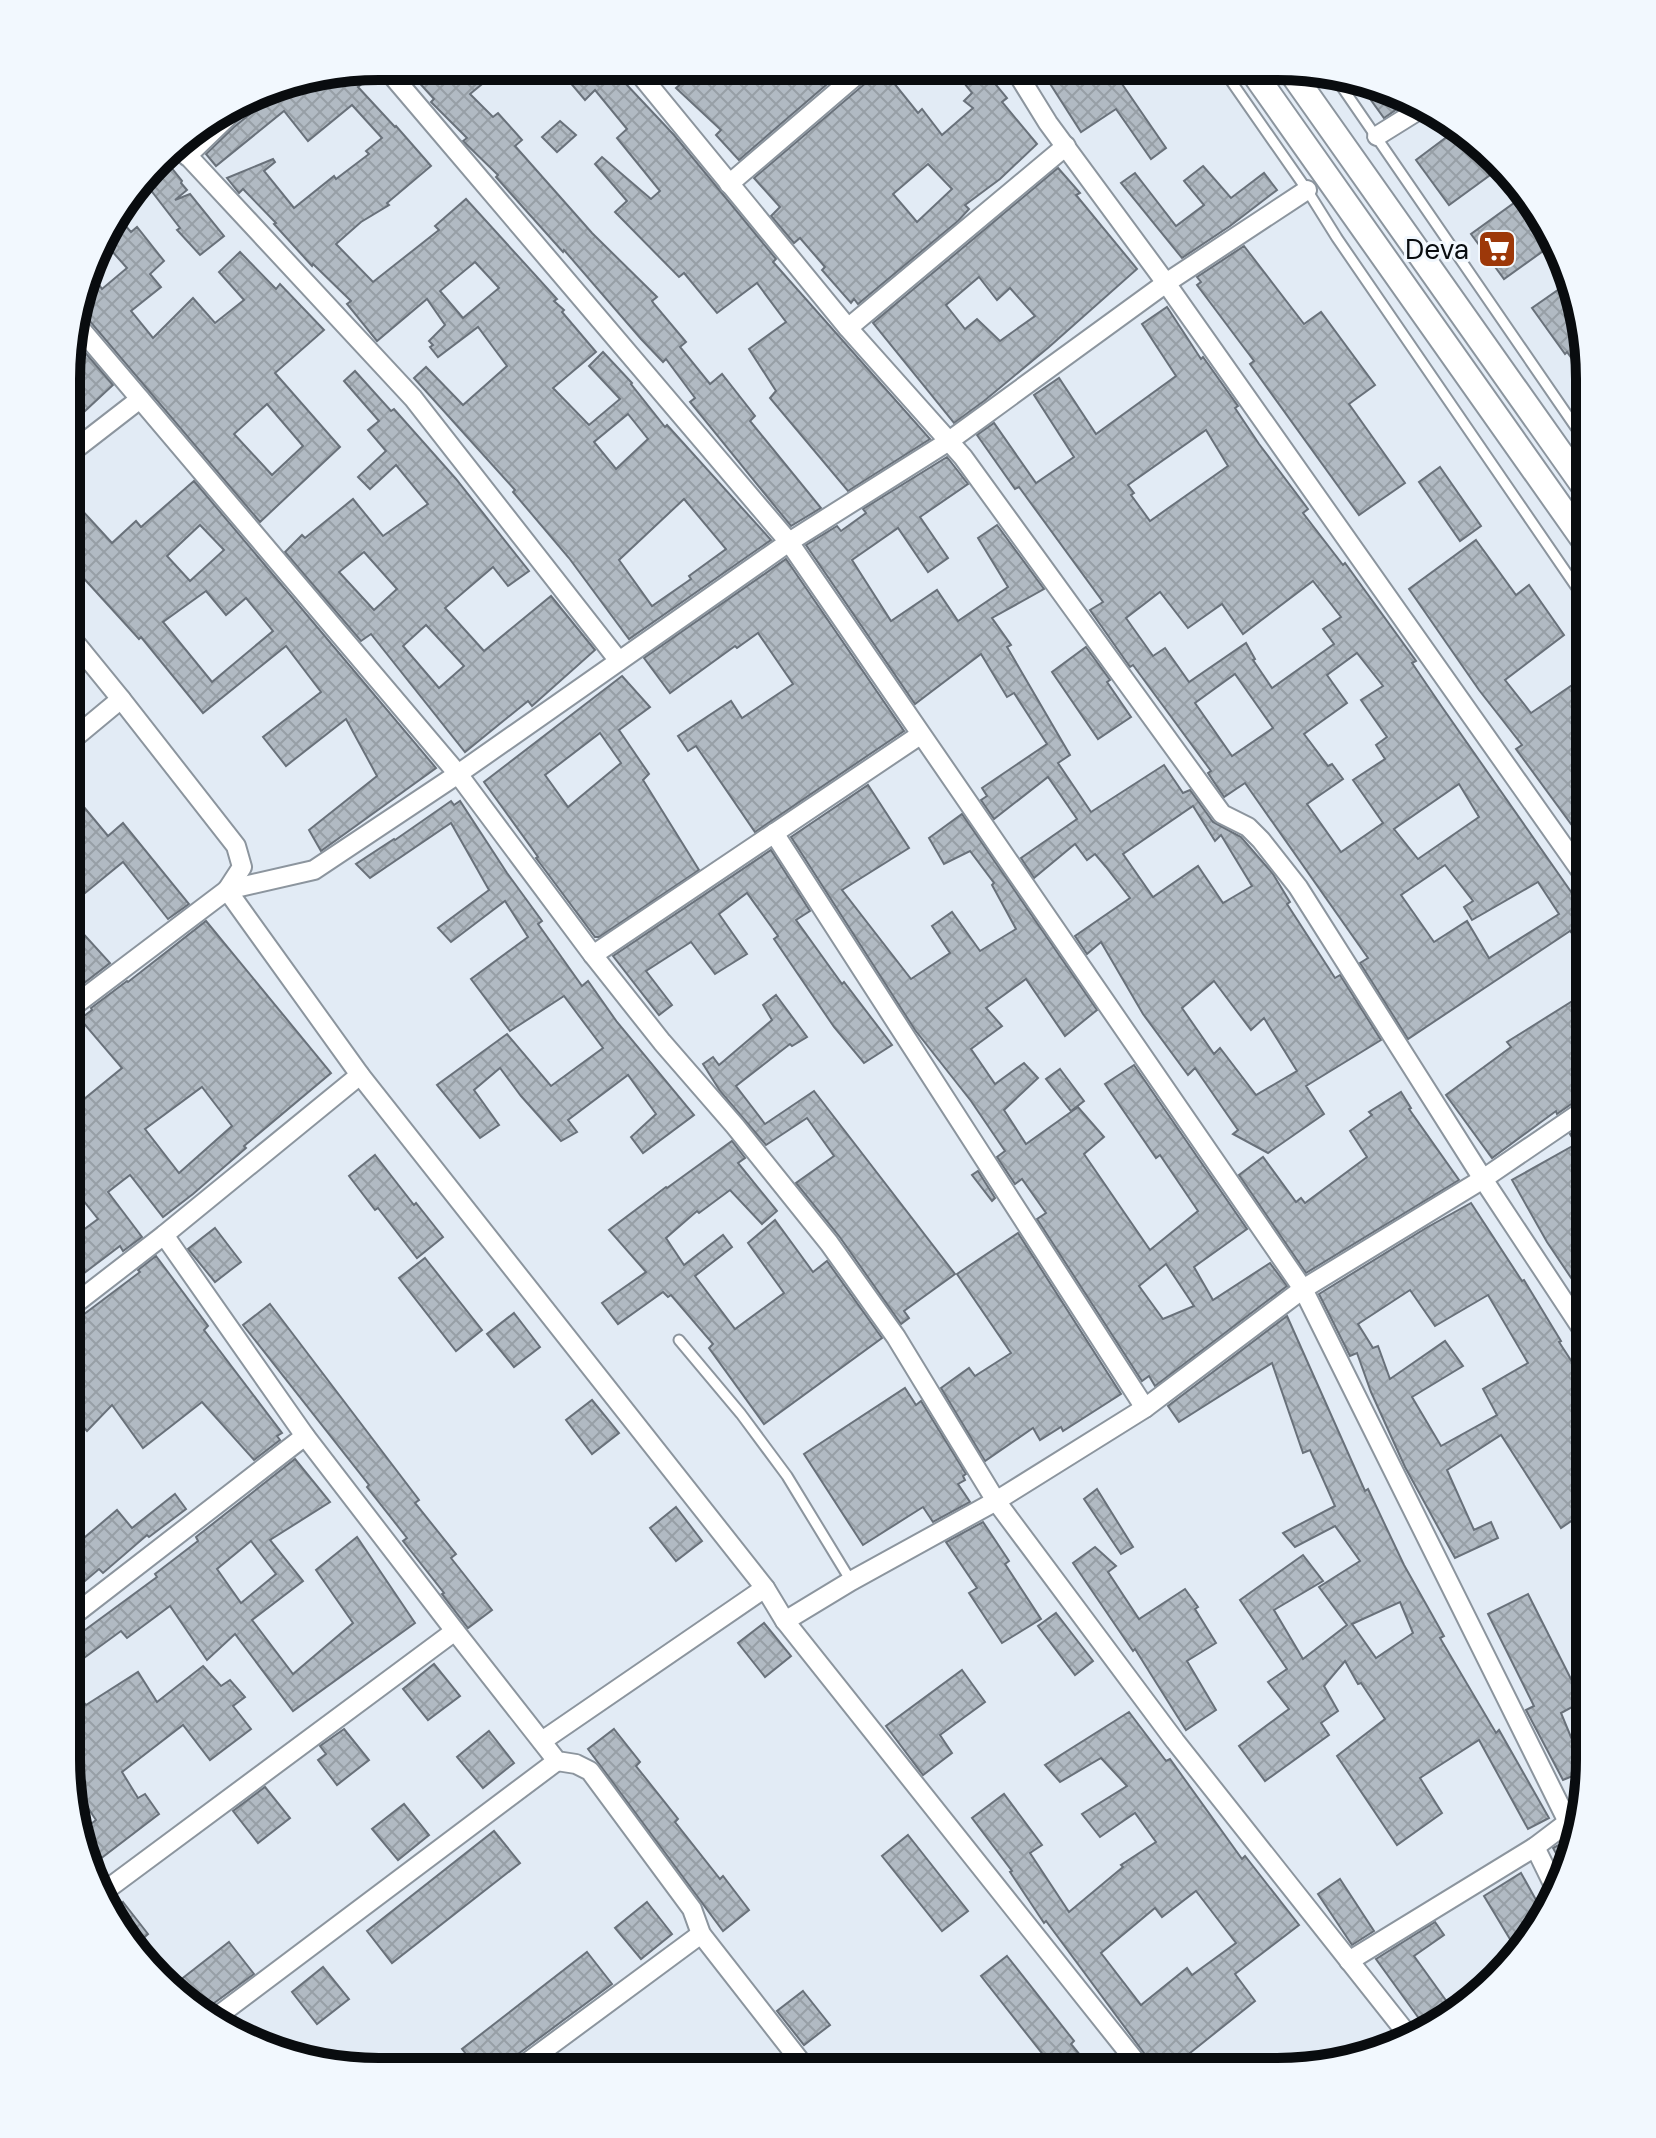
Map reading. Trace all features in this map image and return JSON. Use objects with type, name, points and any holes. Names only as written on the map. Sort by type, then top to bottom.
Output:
[{"type":"main road","points":[[1259,80],[1576,529]]},
{"type":"main road","points":[[1298,81],[1576,475]]},
{"type":"street","points":[[396,80],[789,542],[1303,1289],[1571,1810]]},
{"type":"street","points":[[645,80],[848,328],[963,457],[1222,814],[1248,827],[1298,887],[1576,1320]]},
{"type":"street","points":[[729,184],[851,80]]},
{"type":"street","points":[[1021,80],[1048,123],[1166,283],[1576,864]]},
{"type":"street","points":[[1377,136],[1413,113]]},
{"type":"street","points":[[848,328],[1066,146]]},
{"type":"street","points":[[184,152],[413,398],[619,661]]},
{"type":"street","points":[[227,890],[314,870],[458,774],[789,542],[949,441],[1166,283],[1307,190]]},
{"type":"street","points":[[84,333],[458,774],[593,955],[829,1243],[896,1337],[996,1501],[1175,1741],[1404,2029]]},
{"type":"street","points":[[80,445],[140,399]]},
{"type":"street","points":[[80,649],[236,846],[242,867],[227,890],[80,1001]]},
{"type":"street","points":[[80,733],[121,699]]},
{"type":"street","points":[[593,955],[920,735]]},
{"type":"street","points":[[774,833],[1145,1408]]},
{"type":"street","points":[[227,890],[360,1075],[765,1588],[785,1621],[1133,2058]]},
{"type":"street","points":[[80,1300],[360,1075]]},
{"type":"street","points":[[785,1621],[996,1501],[1145,1408],[1303,1289],[1483,1179],[1576,1116]]},
{"type":"street","points":[[164,1235],[305,1436],[455,1631],[557,1761],[576,1764],[590,1771],[692,1909],[701,1934],[798,2058]]},
{"type":"street","points":[[80,1610],[305,1436]]},
{"type":"street","points":[[542,1741],[765,1588]]},
{"type":"street","points":[[109,1888],[455,1631]]},
{"type":"street","points":[[222,2013],[557,1761]]},
{"type":"street","points":[[1349,1961],[1535,1847],[1569,1822]]},
{"type":"street","points":[[1535,1847],[1550,1879]]},
{"type":"street","points":[[533,2058],[701,1934]]},
{"type":"lane","points":[[1230,80],[1576,587]]},
{"type":"lane","points":[[1343,88],[1576,427]]},
{"type":"lane","points":[[679,1340],[741,1414],[787,1476],[851,1581]]},
{"type":"building","points":[[417,80],[487,80],[470,94],[493,117],[498,113],[522,140],[515,146],[592,233],[657,297],[652,301],[686,342],[680,347],[710,384],[722,374],[755,416],[750,421],[821,508],[791,526],[690,402],[695,398],[666,359],[663,362],[641,339],[496,177],[498,175],[463,141],[467,138],[431,102],[434,99]]},
{"type":"building","points":[[568,80],[622,80],[674,135],[776,259],[773,262],[930,439],[848,491],[770,398],[776,391],[749,349],[786,322],[757,283],[717,313],[684,273],[679,277],[615,212],[627,201],[595,164],[602,157],[651,199],[660,191],[617,138],[627,129],[595,90],[585,100]]},
{"type":"building","points":[[685,80],[832,80],[739,160],[716,135],[721,130],[676,88]]},
{"type":"building","points":[[869,80],[891,80],[918,113],[922,109],[942,135],[973,108],[964,101],[972,93],[962,80],[992,80],[1007,98],[1002,102],[1037,144],[1000,179],[965,205],[969,209],[958,221],[858,304],[854,299],[851,303],[822,270],[825,267],[800,238],[794,243],[771,216],[780,207],[754,178]],"holes":[[[928,164],[952,189],[917,222],[893,194]]]},
{"type":"building","points":[[1048,80],[1119,80],[1166,148],[1151,159],[1116,109],[1081,132]]},
{"type":"building","points":[[361,81],[363,83],[358,87],[431,166],[387,203],[389,205],[361,222],[336,244],[373,282],[439,230],[435,226],[466,199],[557,299],[554,301],[564,310],[562,312],[596,352],[553,388],[589,425],[620,399],[589,366],[603,352],[632,383],[665,427],[667,425],[771,540],[629,639],[569,558],[513,492],[515,490],[414,378],[426,367],[463,405],[507,366],[478,327],[438,357],[429,341],[445,325],[427,299],[377,341],[347,304],[351,301],[312,266],[243,189],[239,193],[227,178],[273,159],[275,162],[264,171],[294,208],[334,176],[336,179],[369,154],[366,151],[382,138],[352,105],[308,141],[284,111],[216,166],[206,154],[262,104],[283,96],[321,86]],"holes":[[[475,262],[499,288],[463,318],[440,291]],[[628,414],[648,439],[616,469],[594,442]],[[684,499],[726,549],[689,576],[691,579],[652,606],[619,560]]]},
{"type":"building","points":[[1367,94],[1400,107],[1384,118]]},
{"type":"building","points":[[560,121],[576,135],[557,152],[542,137]]},
{"type":"building","points":[[1450,135],[1493,173],[1449,205],[1416,160]]},
{"type":"building","points":[[170,166],[187,190],[175,200],[190,194],[224,236],[200,255],[177,230],[180,228],[149,188]]},
{"type":"building","points":[[1203,166],[1231,198],[1264,173],[1277,190],[1182,258],[1121,183],[1135,173],[1176,226],[1204,205],[1184,181]]},
{"type":"building","points":[[1058,168],[1080,193],[1076,195],[1137,269],[1049,347],[954,423],[873,323]],"holes":[[[979,277],[997,300],[1010,288],[1035,316],[1000,341],[977,319],[965,329],[946,305]]]},
{"type":"building","points":[[1514,203],[1546,249],[1504,279],[1471,234]]},
{"type":"building","points":[[124,224],[131,232],[137,227],[164,261],[150,274],[161,287],[131,311],[153,338],[193,298],[215,323],[244,300],[219,272],[240,252],[276,289],[280,284],[324,330],[275,373],[340,447],[260,522],[87,317],[97,281],[102,289],[127,268],[110,249]],"holes":[[[267,404],[303,446],[272,475],[234,434]]]},
{"type":"building","points":[[1244,246],[1304,324],[1321,312],[1375,385],[1349,404],[1405,483],[1359,515],[1250,364],[1254,361],[1197,285],[1201,282],[1197,277]]},
{"type":"building","points":[[1561,288],[1570,321],[1575,363],[1567,352],[1565,354],[1532,308]]},
{"type":"building","points":[[1167,307],[1201,359],[1203,357],[1238,406],[1235,408],[1259,444],[1308,509],[1303,513],[1343,565],[1345,563],[1416,661],[1412,663],[1576,899],[1576,938],[1570,931],[1408,1039],[1360,963],[1368,958],[1245,783],[1224,797],[1208,773],[1211,771],[1090,610],[1103,602],[977,435],[994,423],[1036,483],[1074,457],[1034,395],[1059,378],[1096,434],[1176,376],[1142,324]],"holes":[[[1206,430],[1228,466],[1150,521],[1131,495],[1134,493],[1128,485]],[[1313,581],[1341,617],[1323,629],[1334,644],[1272,688],[1253,660],[1246,643],[1189,682],[1165,648],[1153,656],[1126,618],[1160,592],[1188,628],[1222,604],[1243,634]],[[1357,653],[1383,686],[1361,700],[1387,737],[1376,745],[1385,759],[1353,780],[1383,823],[1341,852],[1307,804],[1343,779],[1332,764],[1328,766],[1304,734],[1347,703],[1327,675]],[[1235,674],[1273,728],[1232,756],[1195,703]],[[1459,784],[1479,817],[1418,859],[1394,829]],[[1445,865],[1473,901],[1464,907],[1472,920],[1538,882],[1559,914],[1489,958],[1467,921],[1434,942],[1401,895]]]},
{"type":"building","points":[[82,349],[113,385],[80,416]]},
{"type":"building","points":[[355,371],[391,411],[394,409],[456,479],[529,571],[508,586],[493,567],[445,608],[484,651],[551,596],[595,650],[532,706],[528,701],[465,752],[371,634],[361,641],[285,552],[302,535],[305,538],[353,499],[383,536],[428,504],[396,465],[370,489],[358,477],[386,451],[368,430],[379,421],[344,381]],"holes":[[[364,552],[397,589],[374,610],[339,572]],[[426,625],[464,666],[439,688],[403,646]]]},
{"type":"building","points":[[947,457],[968,484],[920,517],[948,558],[928,572],[898,528],[852,560],[891,621],[937,590],[958,621],[1008,587],[978,538],[997,525],[1044,589],[992,618],[1011,645],[1007,647],[1070,755],[1058,763],[1091,812],[1164,765],[1183,793],[1190,790],[1213,822],[1241,837],[1273,874],[1290,902],[1287,904],[1335,978],[1340,975],[1381,1040],[1306,1086],[1324,1114],[1268,1153],[1233,1134],[1238,1130],[1195,1068],[1188,1075],[1143,1014],[1101,942],[1087,954],[1075,936],[1130,898],[1106,867],[1095,854],[1087,860],[1075,844],[1034,878],[1021,858],[1077,819],[1048,777],[994,819],[981,800],[987,796],[982,788],[1047,744],[1014,693],[1007,697],[981,654],[915,704],[806,545],[837,526],[841,531],[866,513],[863,509]],"holes":[[[1193,806],[1215,841],[1221,835],[1252,886],[1223,903],[1198,866],[1153,897],[1123,854]],[[1214,981],[1251,1030],[1264,1018],[1297,1071],[1256,1095],[1220,1048],[1214,1054],[1182,1008]]]},
{"type":"building","points":[[1440,467],[1481,526],[1460,541],[1419,482]]},
{"type":"building","points":[[194,481],[436,768],[321,851],[309,830],[377,776],[346,719],[286,766],[263,737],[321,692],[286,646],[203,713],[141,637],[139,639],[80,574],[80,508],[112,543],[136,521],[141,527]],"holes":[[[200,525],[224,550],[190,581],[167,556]],[[206,591],[226,615],[246,598],[273,631],[212,682],[163,622]]]},
{"type":"building","points":[[1476,540],[1516,595],[1529,585],[1564,635],[1505,680],[1531,713],[1576,682],[1576,831],[1516,749],[1522,745],[1479,690],[1409,589]]},
{"type":"building","points":[[786,559],[904,731],[755,832],[696,746],[688,751],[678,736],[731,701],[742,718],[793,684],[758,633],[670,693],[644,658]]},
{"type":"building","points":[[1086,647],[1131,717],[1098,739],[1052,672]]},
{"type":"building","points":[[622,676],[650,707],[619,730],[649,774],[643,780],[699,870],[595,937],[484,782]],"holes":[[[600,733],[621,763],[568,807],[545,775]]]},
{"type":"building","points":[[868,785],[909,848],[842,890],[911,979],[950,953],[932,926],[952,912],[980,951],[1016,929],[992,885],[994,883],[970,851],[944,864],[929,838],[962,814],[1097,1010],[1065,1036],[1026,979],[986,1008],[1002,1026],[971,1049],[995,1084],[1024,1063],[1038,1078],[1004,1110],[1026,1144],[1078,1107],[1104,1137],[1084,1154],[1150,1250],[1198,1211],[1160,1155],[1156,1158],[1105,1084],[1134,1065],[1247,1229],[1194,1267],[1213,1300],[1270,1263],[1287,1286],[1155,1386],[1149,1376],[1142,1381],[1037,1219],[1046,1213],[1022,1179],[1015,1184],[997,1157],[1005,1151],[971,1101],[915,1030],[791,837]],"holes":[[[1166,1264],[1194,1306],[1163,1319],[1139,1286]]]},
{"type":"building","points":[[451,801],[454,805],[460,801],[542,921],[538,924],[582,986],[588,981],[617,1022],[694,1115],[643,1153],[631,1137],[656,1114],[628,1075],[568,1120],[577,1132],[561,1141],[500,1068],[474,1090],[499,1125],[480,1138],[437,1085],[507,1034],[551,1086],[603,1048],[564,996],[510,1031],[471,979],[528,937],[505,901],[451,942],[438,928],[489,890],[451,823],[370,878],[356,864]]},
{"type":"building","points":[[80,802],[108,836],[123,823],[189,904],[168,919],[123,862],[80,897]]},
{"type":"building","points":[[771,850],[810,911],[796,920],[842,984],[844,982],[892,1045],[864,1063],[834,1027],[774,939],[778,936],[747,893],[719,914],[747,954],[715,974],[691,942],[646,971],[672,1005],[659,1015],[613,956]]},
{"type":"building","points":[[206,921],[331,1073],[163,1217],[130,1175],[108,1192],[142,1237],[123,1251],[120,1246],[80,1276],[80,1232],[98,1219],[80,1196],[80,1102],[122,1068],[80,1019]],"holes":[[[202,1087],[232,1126],[179,1173],[145,1129]]]},
{"type":"building","points":[[80,930],[110,963],[80,986]]},
{"type":"building","points":[[776,995],[807,1037],[792,1046],[790,1044],[736,1086],[765,1124],[814,1091],[955,1274],[904,1311],[909,1318],[901,1324],[839,1236],[796,1183],[834,1156],[807,1118],[766,1145],[720,1091],[703,1064],[713,1057],[719,1065],[772,1020],[763,1005]]},
{"type":"building","points":[[1576,999],[1576,1101],[1557,1114],[1556,1111],[1492,1158],[1446,1095],[1511,1047],[1507,1042]]},
{"type":"building","points":[[1060,1069],[1084,1101],[1071,1111],[1046,1079]]},
{"type":"building","points":[[1401,1092],[1409,1109],[1459,1180],[1306,1273],[1239,1175],[1263,1157],[1296,1202],[1301,1198],[1305,1203],[1367,1157],[1350,1131],[1372,1115],[1369,1112]]},
{"type":"building","points":[[1576,1130],[1576,1144],[1570,1134]]},
{"type":"building","points":[[732,1141],[745,1158],[738,1163],[777,1211],[762,1224],[730,1190],[699,1213],[697,1211],[666,1238],[684,1265],[723,1235],[732,1247],[695,1276],[735,1329],[784,1293],[748,1243],[775,1220],[813,1272],[827,1261],[882,1338],[764,1424],[709,1348],[713,1344],[671,1295],[668,1297],[663,1292],[618,1324],[602,1303],[646,1272],[609,1230]]},
{"type":"building","points":[[1576,1144],[1576,1285],[1547,1242],[1512,1180]]},
{"type":"building","points":[[375,1155],[443,1237],[417,1258],[349,1176]]},
{"type":"building","points":[[978,1171],[995,1198],[992,1201],[972,1175]]},
{"type":"building","points":[[1471,1203],[1524,1280],[1576,1368],[1576,1518],[1561,1528],[1501,1435],[1447,1470],[1474,1530],[1491,1522],[1498,1538],[1455,1558],[1405,1467],[1357,1353],[1350,1356],[1319,1294]],"holes":[[[1410,1290],[1435,1326],[1488,1295],[1528,1363],[1483,1389],[1497,1415],[1441,1446],[1412,1397],[1463,1366],[1445,1341],[1390,1379],[1378,1346],[1373,1348],[1358,1324]]]},
{"type":"building","points":[[215,1228],[241,1262],[215,1282],[188,1249]]},
{"type":"building","points":[[1018,1233],[1121,1394],[1063,1431],[1061,1427],[1040,1440],[1033,1428],[985,1461],[941,1388],[969,1368],[975,1376],[1011,1353],[957,1274]]},
{"type":"building","points":[[156,1256],[208,1326],[204,1330],[282,1433],[277,1436],[280,1440],[254,1460],[202,1402],[143,1448],[112,1405],[87,1431],[80,1423],[80,1317],[140,1272],[138,1270]]},
{"type":"building","points":[[425,1258],[482,1330],[456,1351],[399,1278]]},
{"type":"building","points":[[270,1304],[419,1500],[415,1503],[456,1554],[451,1558],[492,1610],[468,1628],[403,1541],[407,1538],[367,1487],[369,1485],[243,1325]]},
{"type":"building","points":[[514,1313],[540,1347],[514,1367],[487,1334]]},
{"type":"building","points":[[1287,1316],[1365,1491],[1368,1489],[1404,1565],[1444,1636],[1440,1638],[1496,1733],[1499,1730],[1549,1818],[1528,1829],[1479,1740],[1420,1778],[1442,1813],[1397,1845],[1337,1756],[1385,1719],[1345,1661],[1324,1686],[1338,1711],[1321,1723],[1329,1735],[1265,1781],[1239,1746],[1289,1709],[1268,1682],[1287,1669],[1240,1600],[1303,1555],[1323,1581],[1274,1610],[1303,1659],[1347,1625],[1319,1587],[1360,1561],[1335,1526],[1295,1547],[1283,1533],[1335,1506],[1310,1450],[1303,1453],[1272,1363],[1179,1422],[1168,1406]],"holes":[[[1400,1602],[1413,1633],[1376,1658],[1352,1624]]]},
{"type":"building","points":[[905,1388],[916,1405],[921,1401],[966,1474],[963,1476],[965,1480],[958,1484],[970,1502],[933,1522],[923,1507],[863,1545],[804,1454]]},
{"type":"building","points":[[592,1400],[619,1433],[592,1454],[566,1420]]},
{"type":"building","points":[[295,1459],[330,1502],[270,1540],[303,1581],[252,1620],[293,1674],[353,1623],[316,1570],[357,1537],[415,1623],[293,1711],[235,1634],[207,1660],[170,1606],[127,1638],[121,1631],[80,1661],[80,1634],[157,1577],[155,1574],[198,1541],[196,1537]],"holes":[[[251,1541],[276,1574],[241,1603],[217,1569]]]},
{"type":"building","points":[[1097,1489],[1133,1547],[1121,1554],[1084,1499]]},
{"type":"building","points":[[175,1494],[186,1509],[149,1537],[147,1535],[103,1573],[99,1569],[80,1585],[80,1541],[117,1510],[132,1528]]},
{"type":"building","points":[[676,1507],[702,1541],[676,1561],[650,1528]]},
{"type":"building","points":[[983,1522],[1009,1561],[1005,1564],[1041,1619],[1002,1643],[969,1593],[977,1588],[946,1542]]},
{"type":"building","points":[[1095,1547],[1116,1566],[1108,1572],[1139,1619],[1185,1589],[1216,1643],[1187,1661],[1216,1710],[1186,1730],[1135,1649],[1133,1651],[1073,1563]]},
{"type":"building","points":[[1528,1594],[1576,1684],[1576,1705],[1561,1713],[1576,1749],[1575,1775],[1563,1780],[1526,1710],[1534,1706],[1488,1614]]},
{"type":"building","points":[[1056,1613],[1093,1661],[1075,1675],[1038,1626]]},
{"type":"building","points":[[764,1623],[791,1656],[765,1677],[738,1643]]},
{"type":"building","points":[[434,1664],[460,1696],[428,1720],[403,1689]]},
{"type":"building","points":[[203,1666],[221,1686],[230,1680],[245,1697],[233,1706],[251,1729],[210,1760],[183,1725],[122,1772],[138,1798],[145,1794],[159,1814],[98,1861],[88,1826],[96,1820],[83,1798],[80,1698],[86,1705],[138,1672],[157,1702]]},
{"type":"building","points":[[962,1670],[985,1702],[940,1735],[952,1753],[923,1775],[886,1726]]},
{"type":"building","points":[[1129,1712],[1166,1761],[1170,1759],[1242,1859],[1245,1856],[1299,1925],[1235,1974],[1255,2001],[1184,2058],[1148,2058],[1046,1921],[1044,1923],[1012,1871],[972,1818],[1004,1794],[1042,1845],[1030,1853],[1069,1912],[1123,1867],[1121,1865],[1156,1842],[1135,1813],[1100,1837],[1082,1814],[1127,1786],[1101,1758],[1060,1782],[1045,1765]],"holes":[[[1196,1891],[1236,1943],[1192,1975],[1187,1968],[1141,2005],[1101,1953],[1155,1908],[1162,1917]]]},
{"type":"building","points":[[344,1729],[369,1760],[337,1785],[318,1760],[326,1754],[320,1746]]},
{"type":"building","points":[[614,1729],[640,1762],[636,1766],[678,1819],[675,1822],[749,1910],[723,1931],[588,1749]]},
{"type":"building","points":[[489,1731],[514,1763],[483,1788],[457,1757]]},
{"type":"building","points":[[265,1787],[290,1818],[258,1843],[233,1811]]},
{"type":"building","points":[[404,1804],[429,1835],[398,1860],[372,1829]]},
{"type":"building","points":[[494,1831],[520,1863],[392,1963],[367,1931]]},
{"type":"building","points":[[908,1835],[968,1911],[942,1931],[882,1856]]},
{"type":"building","points":[[1564,1842],[1559,1858],[1553,1848]]},
{"type":"building","points":[[1521,1873],[1538,1904],[1512,1943],[1484,1896]]},
{"type":"building","points":[[1340,1879],[1374,1931],[1352,1945],[1318,1894]]},
{"type":"building","points":[[123,1902],[148,1934],[141,1940],[130,1925],[119,1906]]},
{"type":"building","points":[[647,1902],[672,1934],[641,1959],[615,1928]]},
{"type":"building","points":[[1435,1922],[1444,1935],[1414,1956],[1448,2004],[1421,2021],[1376,1959]]},
{"type":"building","points":[[229,1942],[254,1974],[210,2006],[179,1981]]},
{"type":"building","points":[[587,1952],[612,1984],[513,2058],[469,2058],[462,2049]]},
{"type":"building","points":[[1007,1956],[1074,2041],[1071,2044],[1082,2058],[1046,2058],[981,1976]]},
{"type":"building","points":[[323,1967],[349,1999],[317,2024],[292,1992]]},
{"type":"building","points":[[803,1991],[830,2025],[804,2045],[777,2011]]},
{"type":"place","name":"Deva","points":[[1497,249]]}]
